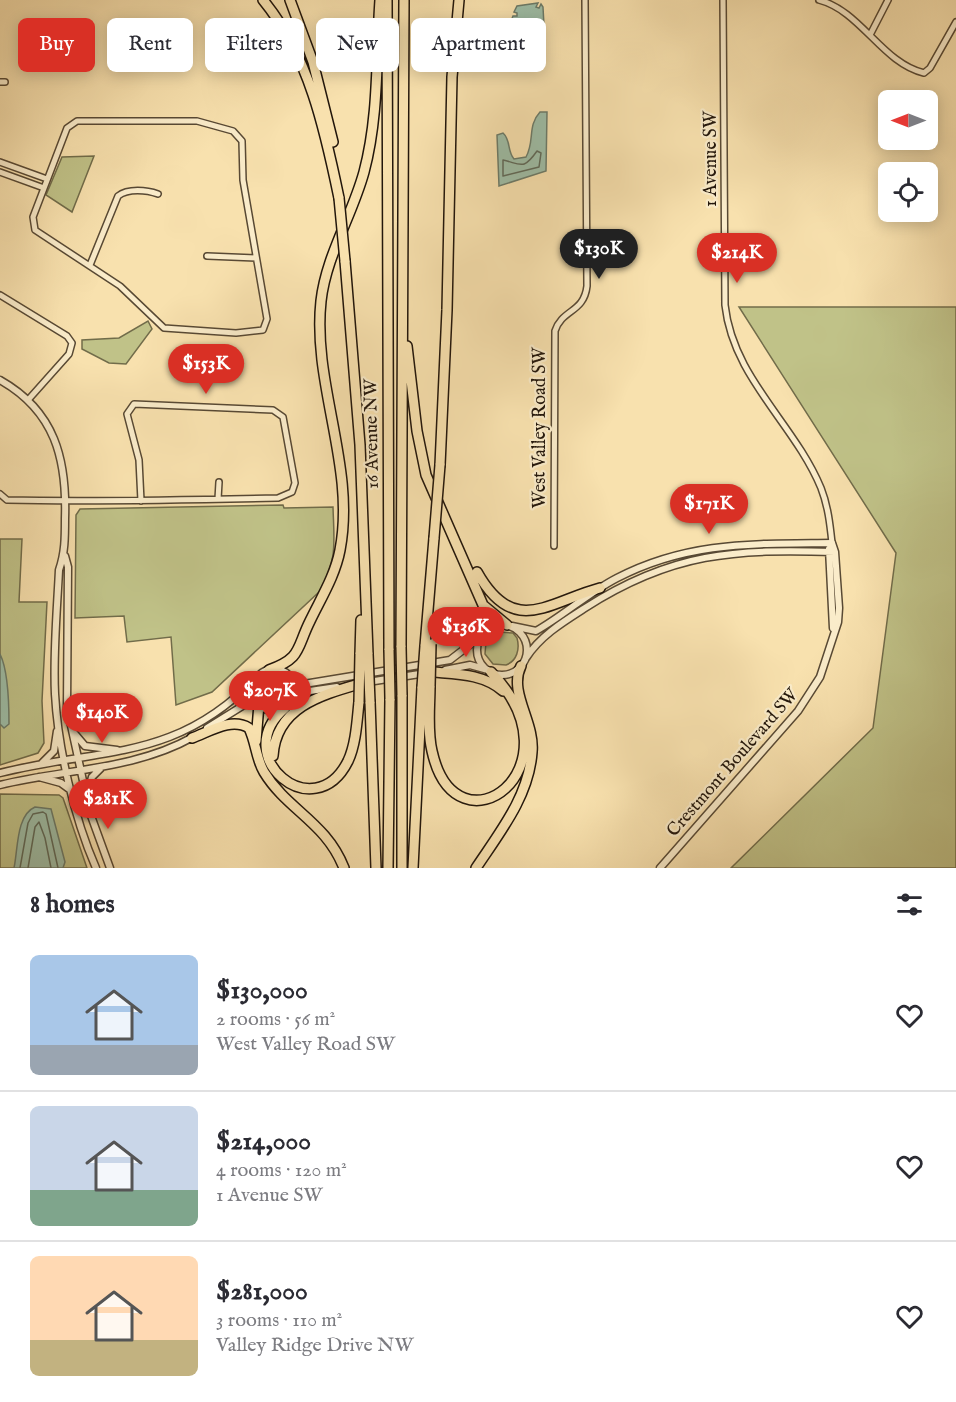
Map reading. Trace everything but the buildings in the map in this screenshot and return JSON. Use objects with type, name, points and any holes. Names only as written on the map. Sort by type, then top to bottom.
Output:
[{"type":"highway","points":[[263,0],[290,40],[303,68],[328,144],[339,198]]},
{"type":"highway","points":[[291,0],[313,62],[326,109],[339,198],[360,446],[364,654],[370,702],[376,868]]},
{"type":"highway","points":[[269,670],[286,663],[296,654],[329,585],[340,550],[343,494],[324,360],[321,303],[328,270],[361,181],[370,144],[374,115],[380,0]]},
{"type":"highway","name":"16 Avenue NW","points":[[387,0],[390,699],[388,868]]},
{"type":"highway","name":"16 Avenue NW","points":[[402,868],[404,0]]},
{"type":"highway","points":[[413,868],[440,465],[447,310],[452,77],[457,17],[461,0]]},
{"type":"highway","points":[[403,314],[417,431],[426,475],[483,605],[509,626]]},
{"type":"highway","points":[[460,549],[493,596],[517,609],[549,608],[581,593],[600,588]]},
{"type":"highway","points":[[285,708],[271,725],[267,737],[268,757],[275,773],[281,780],[307,789],[322,786],[337,777],[348,760],[356,732],[364,654]]},
{"type":"highway","points":[[476,868],[520,799],[529,777],[533,750],[531,726],[516,684],[523,662]]},
{"type":"highway","points":[[426,687],[431,750],[438,769],[448,786],[460,795],[473,800],[485,800],[509,788],[519,774],[524,741],[516,707],[508,692],[489,671]]},
{"type":"highway","points":[[434,672],[485,680],[500,689],[516,707]]},
{"type":"highway","points":[[275,773],[274,740],[280,726],[293,712],[307,702],[366,682]]},
{"type":"highway","points":[[255,747],[258,703]]},
{"type":"highway","points":[[192,738],[236,724],[249,728],[263,771],[278,790],[325,834],[344,868]]},
{"type":"street","name":"West Valley Road SW","points":[[554,546],[555,331],[561,319],[583,302],[587,286],[585,0]]},
{"type":"street","name":"1 Avenue SW","points":[[723,0],[725,305],[729,326],[742,363],[817,479],[827,506],[832,543]]},
{"type":"street","points":[[819,0],[836,6],[900,61],[924,73],[930,68],[956,22]]},
{"type":"street","points":[[870,35],[888,0]]},
{"type":"street","points":[[197,121],[214,123],[238,134],[242,141],[243,180],[267,319],[265,328],[256,333],[164,328],[120,286],[34,228],[32,220],[44,188],[67,128],[75,122],[197,121]]},
{"type":"street","points":[[0,162],[47,179]]},
{"type":"street","points":[[0,172],[44,188]]},
{"type":"street","points":[[90,265],[118,196],[126,191],[149,191],[158,194]]},
{"type":"street","points":[[207,256],[256,258]]},
{"type":"street","points":[[0,295],[67,336],[72,343],[69,354],[28,400]]},
{"type":"street","points":[[0,380],[28,400],[46,423],[61,454],[66,502],[64,555],[59,570],[55,668],[58,724],[82,830],[96,868]]},
{"type":"street","points":[[0,494],[8,500],[66,502],[218,500],[278,498],[292,492],[295,480],[285,421],[279,413],[134,404],[128,410],[127,416],[139,460],[141,501]]},
{"type":"street","points":[[218,500],[219,482]]},
{"type":"street","points":[[0,773],[41,764],[129,751],[184,732],[227,705],[258,676],[269,670],[284,671],[304,684],[450,660],[494,626],[536,631],[600,588],[645,565],[696,549],[754,543],[832,543]]},
{"type":"street","name":"Crestmont Boulevard SW","points":[[832,543],[828,552],[834,610],[832,638]]},
{"type":"street","name":"Crestmont Boulevard SW","points":[[660,868],[802,706],[820,677],[839,608],[835,552],[832,543]]},
{"type":"street","points":[[0,785],[36,776],[102,767],[145,758],[192,738],[239,708],[258,703],[272,711],[285,708],[293,700],[310,691],[434,672],[465,664],[505,675],[523,662],[531,649],[563,623],[611,591],[657,569],[727,553],[835,552]]},
{"type":"street","points":[[64,555],[68,567],[66,691],[70,726],[86,798],[110,868]]},
{"type":"street","points":[[509,626],[525,640],[523,662]]},
{"type":"street","points":[[480,637],[477,655],[489,671]]},
{"type":"street","points":[[258,676],[254,686],[258,703]]},
{"type":"street","points":[[292,678],[295,689],[293,700]]},
{"type":"street","points":[[41,764],[54,751],[58,724]]},
{"type":"street","points":[[70,726],[80,742],[89,748],[129,751]]},
{"type":"street","points":[[86,798],[92,777],[102,767]]},
{"type":"street","points":[[36,776],[61,783],[72,790]]},
{"type":"green space","points":[[94,156],[72,212],[46,195],[62,157]]},
{"type":"green space","points":[[739,307],[956,307],[956,868],[731,868],[873,728],[896,553]]},
{"type":"green space","points":[[148,321],[152,329],[126,364],[109,363],[82,349],[82,340],[119,338]]},
{"type":"green space","points":[[283,505],[284,508],[333,507],[334,551],[329,570],[319,592],[212,692],[176,705],[171,637],[127,642],[124,616],[75,618],[76,515],[80,509]]},
{"type":"green space","points":[[0,539],[22,539],[19,602],[47,602],[42,701],[44,743],[38,753],[0,765]]},
{"type":"green space","points":[[498,632],[513,633],[517,638],[517,654],[513,661],[506,665],[493,664],[485,654],[486,642]]},
{"type":"green space","points":[[0,794],[59,795],[63,798],[87,868],[0,868]]},
{"type":"water","points":[[538,3],[536,7],[539,8],[541,4],[544,18],[512,18],[517,16],[514,12],[517,6]]},
{"type":"water","points":[[540,112],[547,112],[546,171],[499,186],[497,135],[503,133],[514,159],[526,157],[532,128]]},
{"type":"water","points":[[0,654],[5,669],[8,698],[9,724],[4,728],[0,724]]},
{"type":"water","points":[[35,807],[51,809],[65,862],[63,868],[14,868],[21,825],[24,817]]}]
